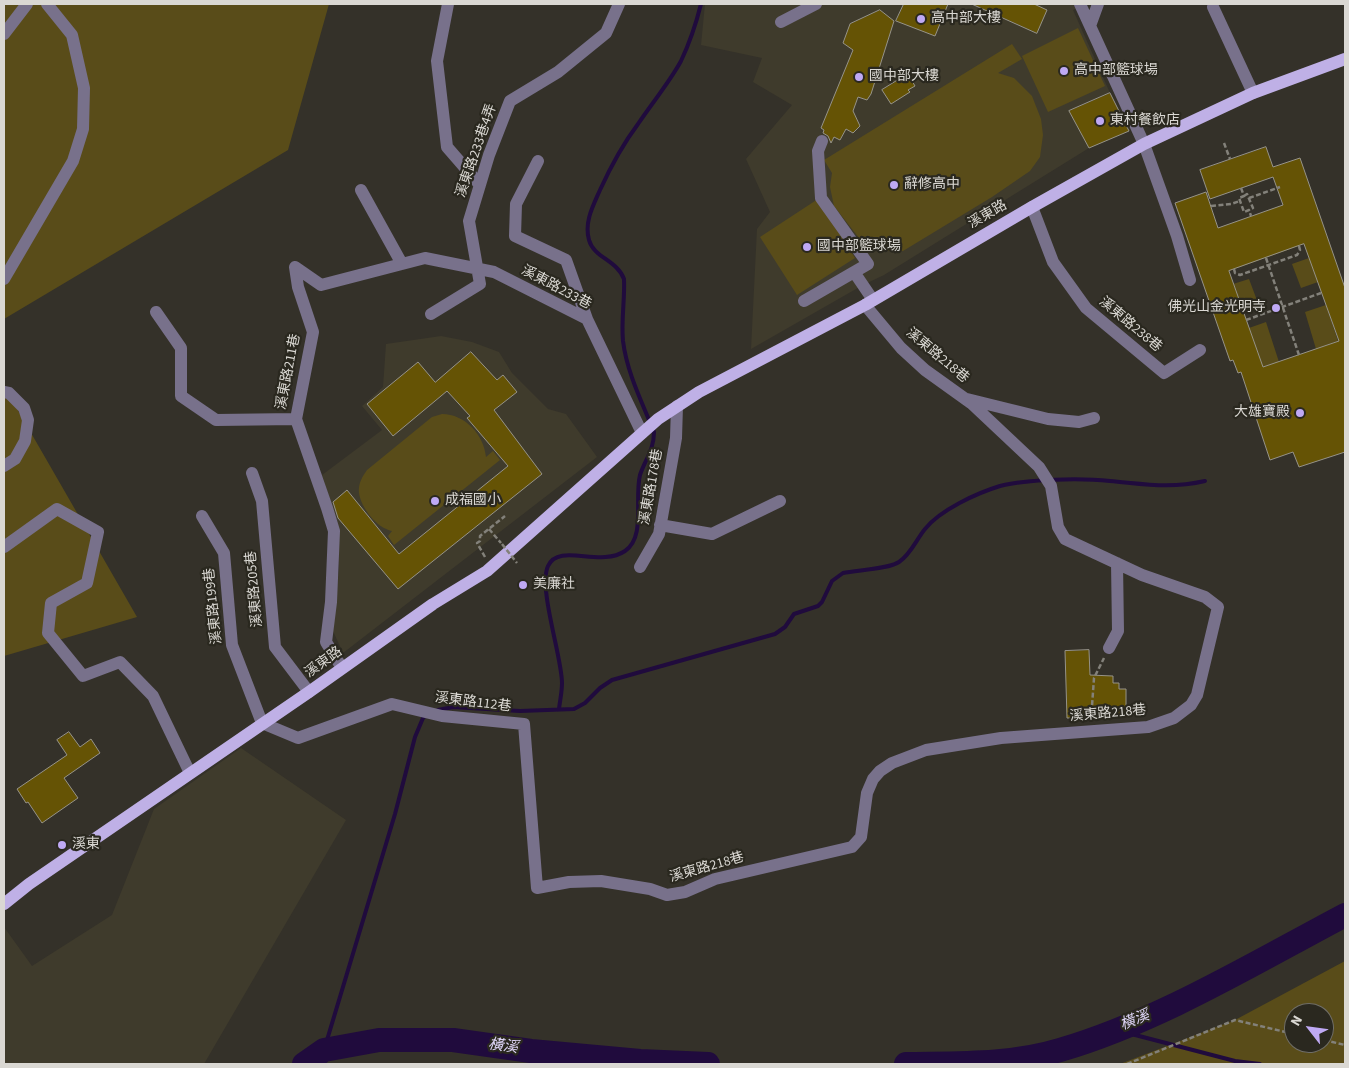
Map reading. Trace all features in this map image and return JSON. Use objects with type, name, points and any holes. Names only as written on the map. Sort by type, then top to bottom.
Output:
[{"type":"main road","name":"溪東路","points":[[4,904],[29,884],[309,692],[433,604],[487,571],[658,419],[699,392],[869,303],[1032,207],[1144,144],[1252,93],[1345,60]]},
{"type":"street","points":[[4,34],[27,4]]},
{"type":"street","points":[[4,279],[73,161],[83,129],[84,88],[72,35],[47,4]]},
{"type":"street","points":[[448,4],[437,62],[447,147],[480,185]]},
{"type":"street","name":"溪東路233巷4弄","points":[[478,269],[469,221],[510,101],[558,72],[606,33],[619,4]]},
{"type":"street","points":[[781,22],[816,4]]},
{"type":"street","points":[[1080,4],[1144,144],[1177,236],[1190,280]]},
{"type":"street","points":[[1090,26],[1098,4]]},
{"type":"street","points":[[1213,7],[1252,93]]},
{"type":"street","points":[[804,301],[868,264],[821,198],[818,150],[822,141]]},
{"type":"street","points":[[538,161],[516,204],[515,236],[566,260],[587,319]]},
{"type":"street","points":[[361,190],[402,264]]},
{"type":"street","name":"溪東路238巷","points":[[1032,207],[1053,262],[1086,308],[1164,373],[1200,350]]},
{"type":"street","name":"溪東路211巷","points":[[342,668],[326,642],[331,602],[334,532],[328,508],[296,419],[313,332],[298,287],[295,266],[321,285],[425,258],[478,269]]},
{"type":"street","points":[[431,314],[480,284],[478,269]]},
{"type":"street","name":"溪東路233巷","points":[[478,269],[494,272],[587,319],[645,430]]},
{"type":"street","name":"溪東路218巷","points":[[537,888],[570,882],[601,881],[650,889],[667,895],[685,892],[716,879],[852,847],[861,837],[867,793],[873,779],[880,771],[892,763],[926,750],[1001,738],[1148,727],[1174,718],[1191,705],[1197,696],[1218,607],[1204,597],[1142,575],[1065,539],[1058,527],[1048,482],[1039,467],[964,399],[925,370],[901,348],[869,303],[854,272]]},
{"type":"street","points":[[156,312],[181,348],[181,396],[216,420],[296,419]]},
{"type":"street","points":[[4,392],[9,393],[24,408],[28,420],[25,441],[15,459],[4,466]]},
{"type":"street","points":[[964,399],[1048,419],[1079,422],[1094,418]]},
{"type":"street","name":"溪東路178巷","points":[[640,567],[659,534],[676,438],[677,406]]},
{"type":"street","name":"溪東路205巷","points":[[252,473],[262,502],[275,647],[309,692]]},
{"type":"street","points":[[660,525],[712,534],[780,501]]},
{"type":"street","points":[[4,547],[57,509],[98,532],[87,583],[51,603],[48,633],[83,676],[120,662],[153,696],[190,773]]},
{"type":"street","name":"溪東路199巷","points":[[202,516],[224,553],[232,646],[262,723]]},
{"type":"street","points":[[1109,648],[1118,631],[1117,563]]},
{"type":"street","name":"溪東路112巷","points":[[262,723],[298,738],[392,704],[442,716],[524,724],[537,888]]},
{"type":"path","points":[[1224,143],[1230,159]]},
{"type":"path","points":[[1249,198],[1280,187]]},
{"type":"path","points":[[1241,188],[1244,196]]},
{"type":"path","points":[[1247,194],[1249,198],[1253,208],[1244,212],[1239,198],[1247,194]]},
{"type":"path","points":[[1211,206],[1240,201]]},
{"type":"path","points":[[1249,210],[1251,216]]},
{"type":"path","points":[[1234,269],[1235,273],[1240,275],[1297,255],[1300,251],[1300,246]]},
{"type":"path","points":[[1266,258],[1299,355]]},
{"type":"path","points":[[1246,320],[1321,293]]},
{"type":"path","points":[[479,548],[477,544],[480,536],[490,530],[505,516]]},
{"type":"path","points":[[490,530],[517,563]]},
{"type":"path","points":[[1091,732],[1094,678],[1109,648]]},
{"type":"path","points":[[1127,1064],[1235,1020],[1284,1032]]},
{"type":"shaded area","points":[[4,4],[329,4],[288,150],[4,319]]},
{"type":"shaded area","name":"辭修高中","points":[[705,4],[1085,4],[1073,10],[1110,93],[1070,111],[1089,148],[884,275],[751,349],[757,229],[770,212],[746,159],[792,105],[753,82],[762,58],[701,45]]},
{"type":"shaded area","name":"高中部籃球場","points":[[1078,28],[1105,86],[1048,112],[1022,56]]},
{"type":"shaded area","points":[[1012,44],[1022,59],[998,73],[1014,78],[1032,96],[1041,119],[1043,135],[1040,157],[1030,171],[992,197],[903,251],[881,251],[859,238],[834,206],[830,187],[832,173],[824,160]]},
{"type":"shaded area","name":"國中部籃球場","points":[[818,199],[855,258],[797,295],[760,237]]},
{"type":"shaded area","points":[[1309,258],[1318,282],[1301,288],[1292,264]]},
{"type":"shaded area","points":[[1249,279],[1258,303],[1242,308],[1233,284]]},
{"type":"shaded area","points":[[1326,305],[1338,341],[1316,349],[1305,312]]},
{"type":"shaded area","points":[[1266,322],[1279,362],[1262,367],[1249,328]]},
{"type":"shaded area","name":"成福國小","points":[[441,336],[472,342],[499,352],[512,373],[548,409],[566,414],[597,457],[343,653],[333,631],[339,569],[338,526],[322,475],[382,430],[362,406],[383,387],[386,344]]},
{"type":"shaded area","points":[[4,386],[137,617],[4,656]]},
{"type":"shaded area","points":[[442,414],[450,415],[466,422],[482,441],[486,457],[493,451],[500,460],[394,545],[388,536],[392,531],[375,522],[366,511],[359,493],[361,481],[367,470],[432,417]]},
{"type":"shaded area","points":[[241,748],[346,820],[204,1064],[4,1064],[4,927],[32,966],[112,915],[154,809]]},
{"type":"shaded area","points":[[1345,961],[1345,1064],[1120,1064],[1235,1020]]},
{"type":"building","name":"高中部大樓","points":[[904,4],[948,4],[935,36],[896,21]]},
{"type":"building","name":"高中部大樓","points":[[972,4],[1034,4],[1047,10],[1037,33]]},
{"type":"building","name":"國中部大樓","points":[[880,10],[894,21],[871,94],[867,100],[858,97],[853,111],[860,126],[853,133],[846,129],[840,140],[834,137],[831,143],[821,128],[853,50],[843,43],[850,24]]},
{"type":"building","points":[[908,74],[915,86],[908,90],[910,92],[891,104],[882,90]]},
{"type":"building","name":"東村餐飲店","points":[[1110,93],[1129,131],[1089,148],[1069,111]]},
{"type":"building","points":[[1266,147],[1273,167],[1300,158],[1345,288],[1345,452],[1299,467],[1293,452],[1270,460],[1241,372],[1238,373],[1233,360],[1230,361],[1175,203],[1206,192],[1218,228],[1283,205],[1273,177],[1210,199],[1200,170]],"holes":[[[1304,244],[1339,341],[1263,367],[1229,271]]]},
{"type":"building","points":[[471,352],[497,380],[503,375],[517,392],[494,410],[542,474],[398,589],[338,518],[333,502],[347,490],[399,554],[508,466],[467,418],[470,416],[447,391],[393,436],[367,404],[418,362],[435,382]]},
{"type":"building","points":[[1089,650],[1090,675],[1113,676],[1113,683],[1119,683],[1119,689],[1126,689],[1126,716],[1067,718],[1065,651]]},
{"type":"building","points":[[69,732],[80,747],[91,739],[100,753],[64,778],[78,798],[42,823],[17,789],[67,755],[57,740]]},
{"type":"waterway","points":[[559,709],[562,683],[546,590],[548,566],[553,559],[561,556],[615,556],[625,551],[631,545],[637,527],[640,475],[654,438],[654,432],[625,353],[623,341],[624,279],[616,267],[600,255],[592,246],[589,240],[588,220],[608,172],[681,61],[701,4]]},
{"type":"waterway","points":[[438,710],[453,707],[520,711],[574,709],[585,703],[600,688],[612,680],[775,634],[785,627],[794,614],[818,606],[822,602],[832,581],[843,573],[881,568],[899,562],[910,551],[925,529],[940,515],[970,498],[1000,486],[1070,479],[1169,485],[1205,481]]},
{"type":"waterway","points":[[324,1050],[395,814],[415,737],[425,716]]},
{"type":"waterway","name":"橫溪","points":[[906,1064],[1003,1061],[1041,1055],[1097,1038],[1206,990],[1345,915]]},
{"type":"waterway","points":[[1116,1030],[1235,1061],[1260,1064]]},
{"type":"waterway","name":"橫溪","points":[[304,1064],[324,1050],[379,1040],[453,1040],[531,1051],[640,1061],[708,1064]]},
{"type":"place","name":"高中部大樓","points":[[921,19]]},
{"type":"place","name":"高中部籃球場","points":[[1064,71]]},
{"type":"place","name":"國中部大樓","points":[[859,77]]},
{"type":"place","name":"東村餐飲店","points":[[1100,121]]},
{"type":"place","name":"辭修高中","points":[[894,185]]},
{"type":"place","name":"國中部籃球場","points":[[807,247]]},
{"type":"place","name":"佛光山金光明寺","points":[[1276,308]]},
{"type":"place","name":"大雄寶殿","points":[[1300,413]]},
{"type":"place","name":"成福國小","points":[[435,501]]},
{"type":"place","name":"美廉社","points":[[523,585]]},
{"type":"place","name":"溪東","points":[[62,845]]}]
